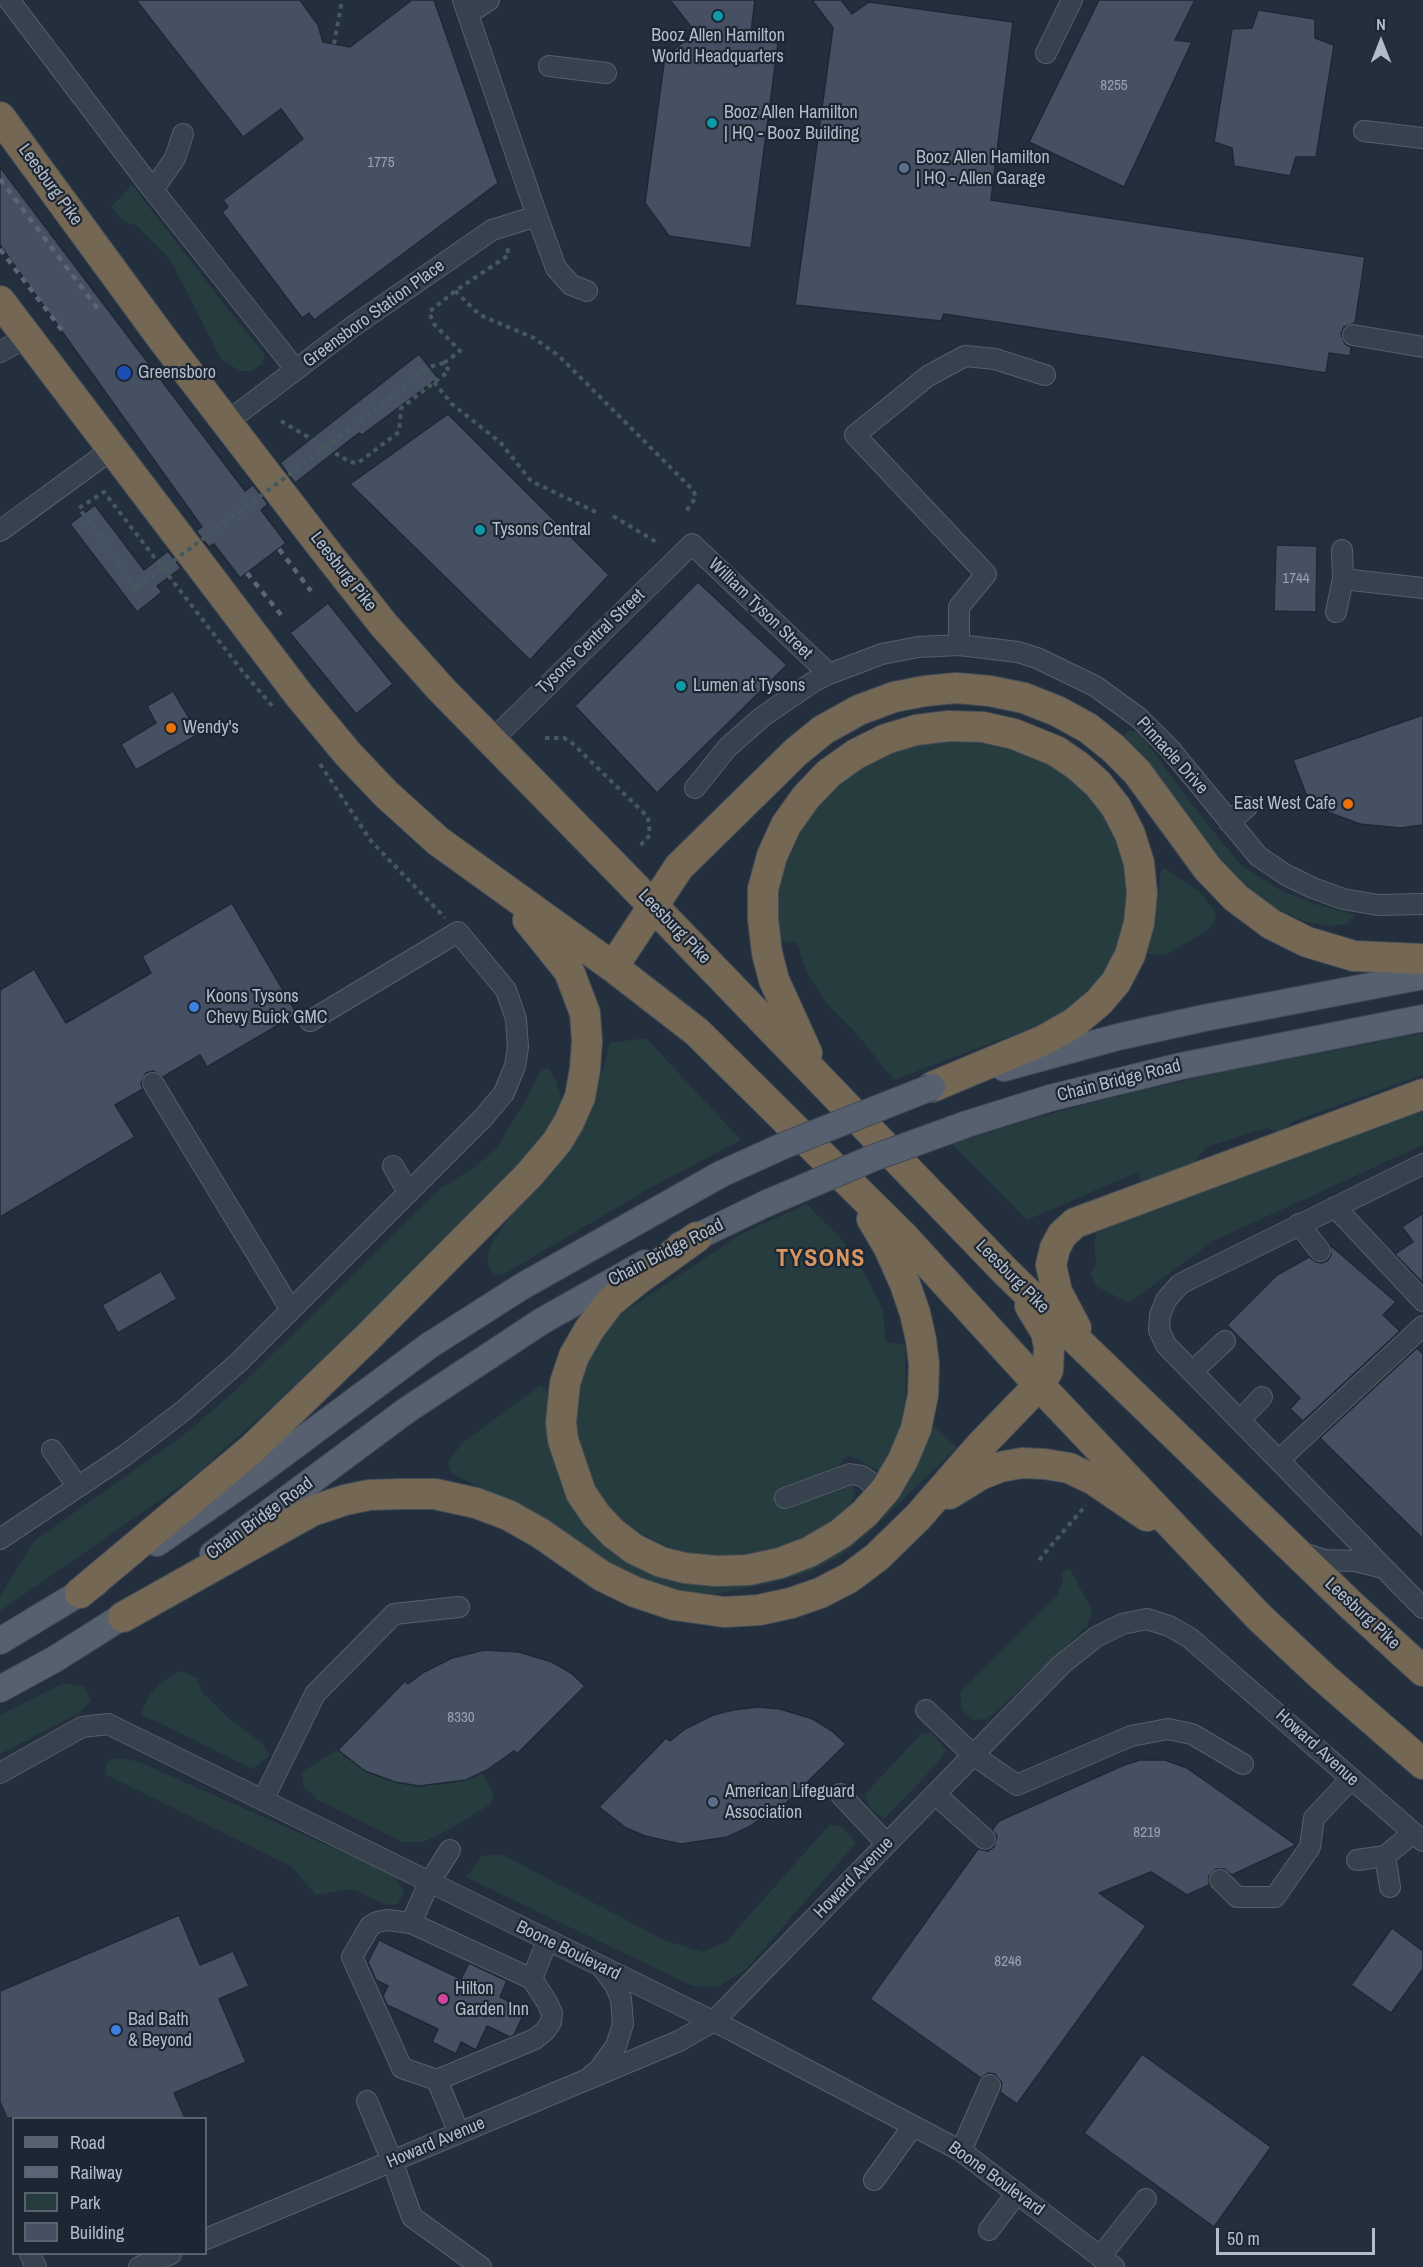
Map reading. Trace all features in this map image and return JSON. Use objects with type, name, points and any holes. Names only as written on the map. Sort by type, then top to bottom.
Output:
[{"type":"highway","name":"Leesburg Pike","points":[[0,117],[160,336],[383,624],[440,688],[1006,1272],[1352,1606],[1423,1671]]},
{"type":"highway","points":[[0,302],[299,695],[348,754],[386,794],[438,841],[614,967],[697,1032],[904,1237],[1039,1385],[1259,1617],[1323,1677],[1423,1764]]},
{"type":"highway","points":[[614,967],[679,867],[710,834],[796,752],[823,730],[859,710],[894,697],[925,690],[956,688],[990,690],[1024,698],[1057,711],[1088,728],[1113,748],[1137,772],[1208,869],[1236,898],[1271,924],[1307,942],[1354,956],[1423,959]]},
{"type":"highway","points":[[825,1084],[789,1016],[774,980],[767,953],[763,920],[764,889],[772,856],[786,825],[806,797],[830,773],[856,754],[886,739],[916,730],[949,726],[983,727],[1014,734],[1056,751],[1098,784],[1116,807],[1130,834],[1139,863],[1142,893],[1139,923],[1130,955],[1116,982],[1099,1002],[1074,1023],[1044,1040],[932,1087]]},
{"type":"highway","points":[[80,1593],[252,1449],[306,1397],[529,1175],[557,1142],[569,1122],[580,1097],[585,1069],[587,1041],[585,1013],[562,961],[496,884]]},
{"type":"highway","points":[[1090,1354],[1057,1292],[1051,1265],[1055,1248],[1062,1235],[1076,1223],[1423,1094]]},
{"type":"highway","points":[[697,1237],[610,1302],[589,1330],[574,1356],[565,1383],[562,1401],[563,1440],[581,1492],[596,1515],[613,1533],[634,1549],[661,1562],[685,1568],[716,1571],[748,1570],[780,1563],[840,1534],[865,1513],[883,1492],[903,1460],[916,1429],[923,1395],[924,1364],[915,1312],[889,1248],[853,1185]]},
{"type":"highway","points":[[123,1617],[312,1511],[369,1495],[435,1494],[476,1503],[508,1515],[540,1533],[602,1576],[635,1592],[682,1606],[724,1612],[759,1610],[791,1603],[820,1593],[849,1578],[877,1557],[918,1517],[980,1446],[1039,1385],[1048,1370],[1050,1356],[1046,1332],[1035,1312],[1006,1272]]},
{"type":"highway","points":[[918,1517],[958,1487],[980,1475],[1000,1467],[1022,1463],[1045,1464],[1069,1468],[1094,1480],[1197,1552]]},
{"type":"main road","points":[[0,1641],[80,1593],[181,1527],[430,1345],[521,1287],[720,1174],[785,1145],[932,1087],[1118,1037],[1423,975]]},
{"type":"main road","name":"Chain Bridge Road","points":[[0,1689],[55,1659],[123,1617],[220,1549],[407,1410],[551,1316],[618,1277],[765,1204],[873,1158],[966,1124],[1050,1098],[1181,1066],[1423,1017]]},
{"type":"street","points":[[489,0],[465,7],[556,268],[571,285],[587,291]]},
{"type":"street","points":[[1046,53],[1072,0]]},
{"type":"street","name":"Greensboro Station Place","points":[[12,1],[153,190],[296,370],[352,327],[492,231],[537,216]]},
{"type":"street","points":[[52,56],[75,58]]},
{"type":"street","points":[[549,66],[606,73]]},
{"type":"street","points":[[1364,131],[1423,138]]},
{"type":"street","points":[[153,190],[175,158],[183,134]]},
{"type":"street","points":[[1353,335],[1423,347]]},
{"type":"street","points":[[0,352],[27,336]]},
{"type":"street","points":[[959,645],[959,607],[986,574],[855,435],[928,376],[965,356],[994,359],[1045,375]]},
{"type":"street","points":[[227,422],[296,370]]},
{"type":"street","points":[[0,531],[111,450]]},
{"type":"street","name":"Tysons Central Street","points":[[491,741],[692,544]]},
{"type":"street","name":"William Tyson Street","points":[[692,544],[829,674]]},
{"type":"street","points":[[1336,612],[1343,579],[1342,550]]},
{"type":"street","points":[[1343,579],[1423,588]]},
{"type":"street","name":"Pinnacle Drive","points":[[695,788],[727,748],[762,717],[813,682],[829,674],[882,654],[918,647],[959,645],[1009,651],[1038,658],[1095,686],[1139,718],[1170,749],[1258,856],[1286,875],[1343,899],[1378,905],[1423,904]]},
{"type":"street","points":[[1229,822],[1247,807]]},
{"type":"street","points":[[0,1539],[124,1456],[183,1411],[239,1362],[483,1118],[504,1093],[515,1066],[518,1047],[516,1020],[506,990],[458,932],[310,1021]]},
{"type":"street","points":[[153,1083],[291,1310]]},
{"type":"street","points":[[1423,1164],[1180,1284],[1166,1299],[1160,1315],[1159,1330],[1166,1345],[1423,1608]]},
{"type":"street","points":[[393,1166],[408,1192]]},
{"type":"street","points":[[1335,1207],[1423,1301]]},
{"type":"street","points":[[1299,1224],[1320,1251]]},
{"type":"street","points":[[1279,1460],[1423,1326]]},
{"type":"street","points":[[1193,1371],[1225,1341]]},
{"type":"street","points":[[1240,1420],[1262,1397]]},
{"type":"street","points":[[52,1450],[78,1486]]},
{"type":"street","points":[[785,1498],[850,1474],[862,1476],[883,1492]]},
{"type":"street","points":[[1294,1549],[1324,1560],[1356,1560],[1385,1569]]},
{"type":"street","points":[[263,1800],[315,1694],[394,1614],[459,1607]]},
{"type":"street","name":"Howard Avenue","points":[[207,2239],[679,2041],[714,2021],[1062,1664],[1096,1637],[1122,1624],[1147,1619],[1169,1626],[1191,1638],[1418,1837]]},
{"type":"street","points":[[926,1710],[973,1755],[1017,1785],[1131,1736],[1168,1729],[1192,1734],[1243,1764]]},
{"type":"street","name":"Boone Boulevard","points":[[0,1773],[82,1727],[108,1724],[714,2021],[961,2151],[1107,2262]]},
{"type":"street","points":[[1220,1880],[1237,1897],[1275,1897],[1310,1847],[1314,1818],[1351,1779]]},
{"type":"street","points":[[840,1794],[887,1844]]},
{"type":"street","points":[[935,1794],[985,1839]]},
{"type":"street","points":[[1357,1860],[1385,1856],[1418,1837]]},
{"type":"street","points":[[411,1923],[429,1883],[450,1850]]},
{"type":"street","points":[[1385,1856],[1390,1887]]},
{"type":"street","points":[[387,1920],[411,1923],[532,1979],[552,2013],[551,2022],[546,2031],[535,2039],[436,2080],[402,2068],[352,1957],[370,1926],[387,1920]]},
{"type":"street","points":[[532,1979],[547,1941]]},
{"type":"street","points":[[583,2081],[598,2071],[608,2058],[616,2046],[623,2024],[621,1999],[615,1985],[602,1967]]},
{"type":"street","points":[[436,2080],[459,2133]]},
{"type":"street","points":[[961,2151],[990,2085]]},
{"type":"street","points":[[367,2101],[412,2217],[481,2267]]},
{"type":"street","points":[[874,2180],[913,2126]]},
{"type":"street","points":[[988,2230],[1017,2193]]},
{"type":"street","points":[[1107,2262],[1146,2199]]},
{"type":"street","points":[[139,2267],[166,2255]]},
{"type":"path","points":[[334,44],[342,0]]},
{"type":"path","points":[[282,716],[243,672],[104,492],[79,508],[137,588],[354,426],[429,367],[444,363],[460,351],[434,324],[429,312],[455,291],[509,255],[507,248]]},
{"type":"path","points":[[455,291],[480,315],[534,338],[559,356],[693,490],[696,497],[685,513]]},
{"type":"path","points":[[281,421],[350,462],[358,463],[399,432],[401,408],[449,371],[444,363]]},
{"type":"path","points":[[434,382],[452,404],[501,442],[531,481],[598,513]]},
{"type":"path","points":[[613,516],[658,543]]},
{"type":"path","points":[[546,738],[564,738],[572,743],[648,817],[650,835],[638,848]]},
{"type":"path","points":[[320,762],[371,841],[458,932]]},
{"type":"path","points":[[1039,1560],[1086,1504]]},
{"type":"green space","points":[[132,185],[264,353],[263,364],[251,371],[240,371],[221,359],[170,259],[136,225],[124,222],[111,207]]},
{"type":"green space","points":[[1127,731],[1138,731],[1204,820],[1241,865],[1280,890],[1315,904],[1356,915],[1346,924],[1329,926],[1304,921],[1260,901],[1229,876],[1123,740]]},
{"type":"green space","points":[[993,738],[1068,768],[1102,805],[1121,842],[1129,891],[1126,914],[1117,947],[1102,977],[1056,1016],[1023,1031],[894,1080],[856,1033],[826,1003],[807,973],[797,943],[776,940],[779,872],[799,830],[829,790],[873,756],[916,741]]},
{"type":"green space","points":[[1164,868],[1199,891],[1216,913],[1215,922],[1206,931],[1168,954],[1153,955],[1146,953],[1148,936],[1158,896],[1160,873]]},
{"type":"green space","points":[[1423,1033],[1423,1075],[1291,1122],[1282,1134],[1267,1128],[1206,1147],[1193,1165],[1140,1184],[1140,1171],[1027,1220],[952,1144],[1028,1120],[1129,1093]]},
{"type":"green space","points":[[646,1038],[741,1140],[650,1188],[501,1276],[493,1273],[487,1257],[491,1244],[515,1208],[577,1138],[594,1101],[610,1043]]},
{"type":"green space","points":[[541,1069],[549,1069],[556,1080],[562,1102],[550,1126],[530,1154],[454,1232],[289,1391],[192,1478],[0,1611],[0,1596],[34,1541],[181,1437],[235,1391],[441,1188],[475,1167],[498,1146],[527,1098]]},
{"type":"green space","points":[[1423,1106],[1423,1145],[1213,1241],[1129,1303],[1096,1286],[1091,1273],[1097,1263],[1094,1248],[1096,1233],[1117,1220]]},
{"type":"green space","points":[[806,1204],[840,1237],[866,1276],[883,1311],[886,1342],[905,1345],[906,1395],[902,1425],[885,1466],[878,1470],[848,1455],[834,1472],[853,1487],[854,1495],[851,1503],[836,1520],[801,1538],[770,1550],[728,1557],[696,1555],[664,1545],[635,1531],[599,1500],[577,1438],[574,1405],[586,1361],[604,1332],[624,1312],[738,1236]]},
{"type":"green space","points":[[541,1385],[547,1390],[553,1450],[654,1568],[812,1563],[935,1426],[957,1448],[863,1538],[840,1556],[812,1571],[777,1582],[694,1598],[632,1580],[496,1495],[451,1473],[448,1462],[462,1443]]},
{"type":"green space","points":[[1070,1569],[1092,1611],[1088,1625],[996,1712],[986,1719],[973,1720],[962,1709],[960,1692],[1058,1595],[1063,1579],[1061,1572]]},
{"type":"green space","points":[[180,1671],[197,1678],[202,1692],[228,1718],[263,1744],[270,1755],[253,1769],[141,1714],[149,1695],[163,1681]]},
{"type":"green space","points":[[64,1683],[84,1687],[91,1700],[79,1713],[0,1754],[0,1715]]},
{"type":"green space","points":[[931,1732],[946,1750],[938,1763],[885,1818],[877,1814],[868,1805],[866,1793],[922,1733]]},
{"type":"green space","points":[[338,1749],[365,1771],[384,1779],[419,1786],[466,1780],[482,1772],[494,1794],[491,1804],[423,1842],[402,1842],[318,1800],[303,1786],[302,1772]]},
{"type":"green space","points":[[122,1758],[139,1762],[392,1874],[404,1891],[398,1904],[387,1905],[352,1889],[316,1895],[292,1867],[107,1775],[105,1765],[111,1759]]},
{"type":"green space","points":[[830,1824],[842,1827],[856,1843],[746,1969],[717,1987],[692,1986],[466,1877],[482,1856],[501,1854],[666,1941],[703,1952],[726,1942]]},
{"type":"building","points":[[136,0],[300,0],[318,25],[323,42],[350,47],[412,0],[434,0],[498,183],[314,320],[309,313],[302,318],[222,212],[228,207],[223,200],[303,139],[281,109],[243,137]]},
{"type":"building","name":"Booz Allen Hamilton | HQ - Booz Building","points":[[670,0],[755,0],[750,40],[778,43],[751,248],[669,236],[645,203],[665,56],[696,33]]},
{"type":"building","points":[[812,0],[841,0],[852,14],[869,2],[1013,22],[991,200],[1365,257],[1355,323],[1344,327],[1341,334],[1345,344],[1351,347],[1350,356],[1329,353],[1326,373],[944,314],[941,321],[795,305],[833,28]]},
{"type":"building","points":[[1099,0],[1195,0],[1175,40],[1192,42],[1124,187],[1029,142]]},
{"type":"building","points":[[1258,10],[1315,19],[1315,38],[1334,45],[1316,157],[1296,157],[1290,176],[1234,166],[1232,148],[1214,142],[1232,29],[1252,28]]},
{"type":"building","points":[[0,167],[245,491],[253,485],[268,504],[261,510],[286,543],[240,578],[214,544],[209,547],[196,531],[202,527],[0,245]]},
{"type":"building","points":[[419,354],[438,378],[362,435],[359,433],[295,483],[280,463]]},
{"type":"building","name":"Tysons Central","points":[[448,414],[609,575],[530,660],[350,484]]},
{"type":"building","points":[[95,505],[144,570],[168,551],[181,568],[157,586],[162,592],[137,612],[70,524]]},
{"type":"building","points":[[1276,545],[1317,546],[1316,612],[1274,611]]},
{"type":"building","name":"Lumen at Tysons","points":[[698,582],[787,665],[657,793],[575,706]]},
{"type":"building","points":[[328,603],[393,684],[356,714],[290,633]]},
{"type":"building","name":"Wendy's","points":[[173,691],[199,734],[136,770],[121,744],[156,723],[147,706]]},
{"type":"building","points":[[1423,715],[1423,825],[1400,828],[1360,824],[1330,813],[1306,794],[1293,760]]},
{"type":"building","points":[[232,903],[297,1014],[207,1067],[200,1055],[163,1077],[153,1071],[146,1073],[141,1083],[143,1089],[115,1105],[135,1137],[0,1217],[0,990],[34,969],[66,1023],[151,973],[142,956]]},
{"type":"building","points":[[1423,1213],[1423,1283],[1395,1254],[1413,1242],[1402,1227]]},
{"type":"building","points":[[1330,1245],[1396,1302],[1383,1315],[1400,1331],[1303,1421],[1290,1409],[1300,1398],[1227,1325],[1277,1275],[1309,1257],[1322,1263],[1328,1260],[1331,1255]]},
{"type":"building","points":[[161,1271],[177,1299],[118,1333],[102,1305]]},
{"type":"building","points":[[1417,1348],[1423,1354],[1423,1539],[1320,1438]]},
{"type":"building","points":[[484,1650],[519,1652],[552,1662],[571,1673],[585,1686],[517,1754],[514,1751],[487,1770],[466,1780],[419,1786],[395,1782],[365,1771],[338,1750],[405,1681],[408,1684],[424,1672],[452,1658]]},
{"type":"building","points":[[758,1707],[780,1709],[813,1719],[832,1731],[846,1744],[778,1811],[775,1808],[749,1827],[727,1837],[681,1844],[645,1836],[626,1828],[599,1807],[666,1738],[670,1741],[685,1729],[713,1715]]},
{"type":"building","points":[[1140,1760],[1165,1760],[1187,1768],[1296,1845],[1232,1875],[1224,1869],[1216,1869],[1209,1876],[1209,1885],[1187,1895],[1151,1872],[1099,1893],[1146,1926],[1017,2104],[1000,2092],[1002,2083],[995,2074],[988,2073],[981,2078],[870,1999],[978,1849],[988,1851],[994,1847],[997,1836],[992,1830],[999,1821]]},
{"type":"building","name":"Bad Bath & Beyond","points":[[179,1915],[200,1965],[233,1951],[249,1986],[219,1999],[246,2062],[174,2093],[185,2117],[7,2118],[0,2102],[0,1991]]},
{"type":"building","points":[[1392,1928],[1423,1951],[1423,1969],[1391,2013],[1351,1985]]},
{"type":"building","name":"Hilton Garden Inn","points":[[379,1940],[461,1979],[469,1963],[507,1981],[500,1997],[526,2009],[514,2035],[510,2037],[487,2026],[476,2050],[461,2042],[456,2054],[432,2042],[438,2029],[387,2005],[383,1996],[388,1986],[376,1980],[368,1962]]},
{"type":"building","points":[[1142,2054],[1271,2147],[1214,2227],[1084,2133]]},
{"type":"railway","points":[[0,179],[98,309]]},
{"type":"railway","points":[[0,249],[65,334]]},
{"type":"railway","points":[[279,549],[311,591]]},
{"type":"railway","points":[[247,573],[282,616]]},
{"type":"place","name":"Booz Allen Hamilton World Headquarters","points":[[718,16]]},
{"type":"place","name":"Booz Allen Hamilton | HQ - Booz Building","points":[[712,123]]},
{"type":"place","name":"Booz Allen Hamilton | HQ - Allen Garage","points":[[904,168]]},
{"type":"place","name":"Greensboro","points":[[124,373]]},
{"type":"place","name":"Tysons Central","points":[[480,530]]},
{"type":"place","name":"Lumen at Tysons","points":[[681,686]]},
{"type":"place","name":"Wendy's","points":[[171,728]]},
{"type":"place","name":"East West Cafe","points":[[1348,804]]},
{"type":"place","name":"Koons Tysons Chevy Buick GMC","points":[[194,1007]]},
{"type":"place","name":"American Lifeguard Association","points":[[713,1802]]},
{"type":"place","name":"Hilton Garden Inn","points":[[443,1999]]},
{"type":"place","name":"Bad Bath & Beyond","points":[[116,2030]]},
{"type":"district","name":"TYSONS","points":[[821,1260]]}]
